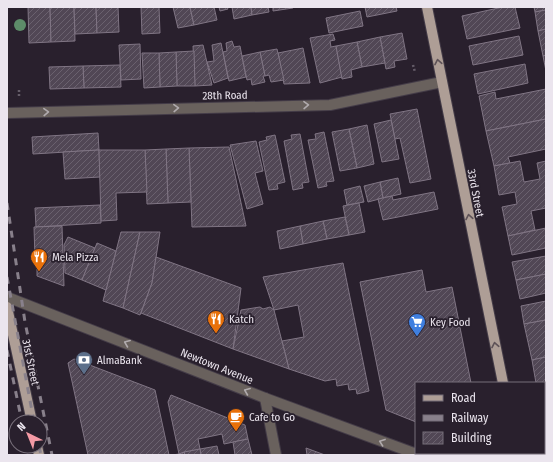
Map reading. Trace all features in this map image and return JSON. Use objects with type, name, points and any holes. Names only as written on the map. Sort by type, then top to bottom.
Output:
[{"type":"main road","name":"33rd Street","points":[[427,7],[503,382]]},
{"type":"main road","name":"31st Street","points":[[7,307],[30,414]]},
{"type":"street","name":"28th Road","points":[[7,113],[330,105],[442,82]]},
{"type":"street","name":"Newtown Avenue","points":[[7,297],[265,398],[415,454]]},
{"type":"street","points":[[265,398],[276,455]]},
{"type":"path","points":[[413,65],[415,72]]},
{"type":"path","points":[[19,90],[19,99]]},
{"type":"building","points":[[28,7],[50,7],[51,42],[29,43]]},
{"type":"building","points":[[50,7],[74,7],[75,41],[51,42]]},
{"type":"building","points":[[74,7],[96,7],[97,33],[75,34]]},
{"type":"building","points":[[96,7],[118,7],[119,32],[97,33]]},
{"type":"building","points":[[141,7],[159,7],[160,33],[142,34]]},
{"type":"building","points":[[173,7],[190,7],[194,25],[178,28]]},
{"type":"building","points":[[190,7],[214,7],[217,20],[194,25]]},
{"type":"building","points":[[219,7],[227,7],[228,9],[220,11]]},
{"type":"building","points":[[232,7],[251,7],[252,15],[234,19]]},
{"type":"building","points":[[251,7],[268,7],[269,12],[252,15]]},
{"type":"building","points":[[273,7],[293,7],[293,8],[273,11]]},
{"type":"building","points":[[365,7],[396,7],[397,11],[367,17]]},
{"type":"building","points":[[503,7],[515,7],[520,28],[467,39],[462,16]]},
{"type":"building","points":[[534,7],[546,7],[546,10],[535,12]]},
{"type":"building","points":[[546,10],[546,29],[538,31],[535,12]]},
{"type":"building","points":[[360,11],[363,26],[329,33],[326,18]]},
{"type":"building","points":[[546,29],[546,55],[543,56],[538,31]]},
{"type":"building","points":[[402,33],[407,59],[394,61],[395,67],[386,69],[380,37]]},
{"type":"building","points":[[333,34],[335,40],[330,41],[331,47],[336,46],[342,77],[320,83],[310,38]]},
{"type":"building","points":[[519,36],[523,55],[473,65],[469,46]]},
{"type":"building","points":[[380,37],[385,63],[362,67],[357,42]]},
{"type":"building","points":[[232,41],[234,47],[240,46],[246,77],[229,81],[223,52],[227,51],[226,43]]},
{"type":"building","points":[[357,42],[362,67],[351,70],[352,77],[342,79],[336,46]]},
{"type":"building","points":[[221,43],[228,78],[214,83],[207,62],[214,61],[212,45]]},
{"type":"building","points":[[140,44],[141,79],[121,80],[119,45]]},
{"type":"building","points":[[203,45],[212,85],[195,86],[193,46]]},
{"type":"building","points":[[303,48],[310,83],[284,84],[278,53]]},
{"type":"building","points":[[277,49],[284,80],[271,82],[269,75],[265,76],[260,52]]},
{"type":"building","points":[[194,51],[195,86],[177,86],[176,52]]},
{"type":"building","points":[[176,52],[177,86],[160,87],[159,53]]},
{"type":"building","points":[[260,52],[265,82],[252,85],[251,79],[247,80],[242,56]]},
{"type":"building","points":[[142,53],[159,53],[160,87],[144,88]]},
{"type":"building","points":[[546,55],[546,71],[543,56]]},
{"type":"building","points":[[525,64],[528,83],[478,94],[474,74]]},
{"type":"building","points":[[120,65],[121,87],[84,88],[83,66]]},
{"type":"building","points":[[83,66],[84,88],[50,89],[49,67]]},
{"type":"building","points":[[546,89],[546,119],[486,131],[479,96],[495,92],[496,99]]},
{"type":"building","points":[[417,109],[431,179],[410,183],[400,138],[395,139],[390,114]]},
{"type":"building","points":[[546,119],[546,149],[508,157],[510,163],[494,166],[486,131]]},
{"type":"building","points":[[391,120],[399,159],[382,162],[374,124]]},
{"type":"building","points":[[367,125],[374,164],[357,168],[349,129]]},
{"type":"building","points":[[349,129],[357,168],[340,171],[332,132]]},
{"type":"building","points":[[324,132],[334,181],[326,182],[327,186],[318,188],[308,140],[316,139],[315,134]]},
{"type":"building","points":[[98,133],[99,150],[33,154],[32,137]]},
{"type":"building","points":[[300,134],[309,182],[302,183],[303,188],[293,190],[284,141],[292,139],[291,135]]},
{"type":"building","points":[[275,135],[285,182],[277,184],[278,189],[269,190],[259,142],[267,140],[266,137]]},
{"type":"building","points":[[256,141],[263,171],[255,173],[263,204],[247,209],[230,145]]},
{"type":"building","points":[[229,147],[246,226],[192,227],[189,148]]},
{"type":"building","points":[[189,148],[191,202],[168,203],[166,149]]},
{"type":"building","points":[[166,149],[168,203],[147,204],[145,150]]},
{"type":"building","points":[[99,150],[100,177],[65,179],[63,152]]},
{"type":"building","points":[[99,150],[145,150],[147,192],[116,193],[117,220],[101,221]]},
{"type":"building","points":[[520,161],[524,182],[540,179],[537,163],[546,161],[546,208],[531,211],[535,230],[508,236],[502,207],[517,204],[515,192],[499,195],[494,166]]},
{"type":"building","points":[[398,178],[401,194],[383,198],[380,182]]},
{"type":"building","points":[[380,182],[383,198],[368,202],[364,186]]},
{"type":"building","points":[[360,186],[364,202],[347,205],[344,190]]},
{"type":"building","points":[[434,192],[438,209],[383,220],[378,199],[392,196],[393,200]]},
{"type":"building","points":[[359,203],[365,232],[349,235],[343,206]]},
{"type":"building","points":[[100,205],[101,223],[36,227],[35,208]]},
{"type":"building","points":[[345,217],[349,235],[327,239],[323,221]]},
{"type":"building","points":[[323,221],[327,239],[303,244],[300,226]]},
{"type":"building","points":[[62,226],[64,286],[37,276],[37,258],[35,258],[34,227]]},
{"type":"building","points":[[300,226],[303,244],[280,249],[277,231]]},
{"type":"building","points":[[546,228],[546,248],[512,255],[508,236]]},
{"type":"building","points":[[121,232],[140,232],[123,308],[103,301]]},
{"type":"building","points":[[140,232],[160,232],[152,283],[140,315],[123,308]]},
{"type":"building","points":[[68,237],[95,248],[82,280],[65,273],[64,245]]},
{"type":"building","points":[[97,243],[116,251],[106,290],[82,280]]},
{"type":"building","points":[[546,256],[546,274],[516,280],[512,262]]},
{"type":"building","points":[[156,257],[241,288],[233,349],[141,313],[152,283]]},
{"type":"building","points":[[343,263],[369,391],[357,394],[356,389],[349,390],[348,384],[337,386],[336,379],[325,381],[289,369],[282,341],[304,337],[298,305],[274,310],[263,277]]},
{"type":"building","name":"Key Food","points":[[422,270],[426,292],[452,287],[471,382],[415,382],[415,422],[386,410],[360,282]]},
{"type":"building","points":[[546,274],[546,293],[520,299],[516,280]]},
{"type":"building","points":[[546,301],[546,320],[524,324],[521,306]]},
{"type":"building","points":[[260,307],[263,309],[270,307],[274,310],[289,369],[233,349],[241,310]]},
{"type":"building","points":[[546,320],[546,357],[532,360],[524,324]]},
{"type":"building","points":[[546,357],[546,433],[545,382],[536,382],[532,360]]},
{"type":"building","points":[[74,359],[155,390],[169,455],[88,455],[68,363]]},
{"type":"building","points":[[171,395],[245,425],[248,439],[224,444],[222,434],[198,439],[200,449],[179,454],[168,402]]},
{"type":"building","points":[[248,439],[252,455],[235,455],[233,442]]},
{"type":"building","points":[[217,446],[219,455],[201,455],[200,449]]},
{"type":"building","points":[[306,448],[325,455],[307,455]]},
{"type":"building","points":[[200,449],[201,455],[185,455],[184,452]]},
{"type":"building","points":[[184,452],[185,455],[172,455],[179,454]]},
{"type":"railway","points":[[7,203],[25,322],[52,455]]},
{"type":"railway","points":[[7,277],[33,414]]},
{"type":"railway","points":[[7,350],[20,414]]},
{"type":"place","name":"Mela Pizza","points":[[39,272]]},
{"type":"place","name":"Katch","points":[[216,334]]},
{"type":"place","name":"Key Food","points":[[417,337]]},
{"type":"place","name":"AlmaBank","points":[[84,375]]},
{"type":"place","name":"Cafe to Go","points":[[236,432]]}]
